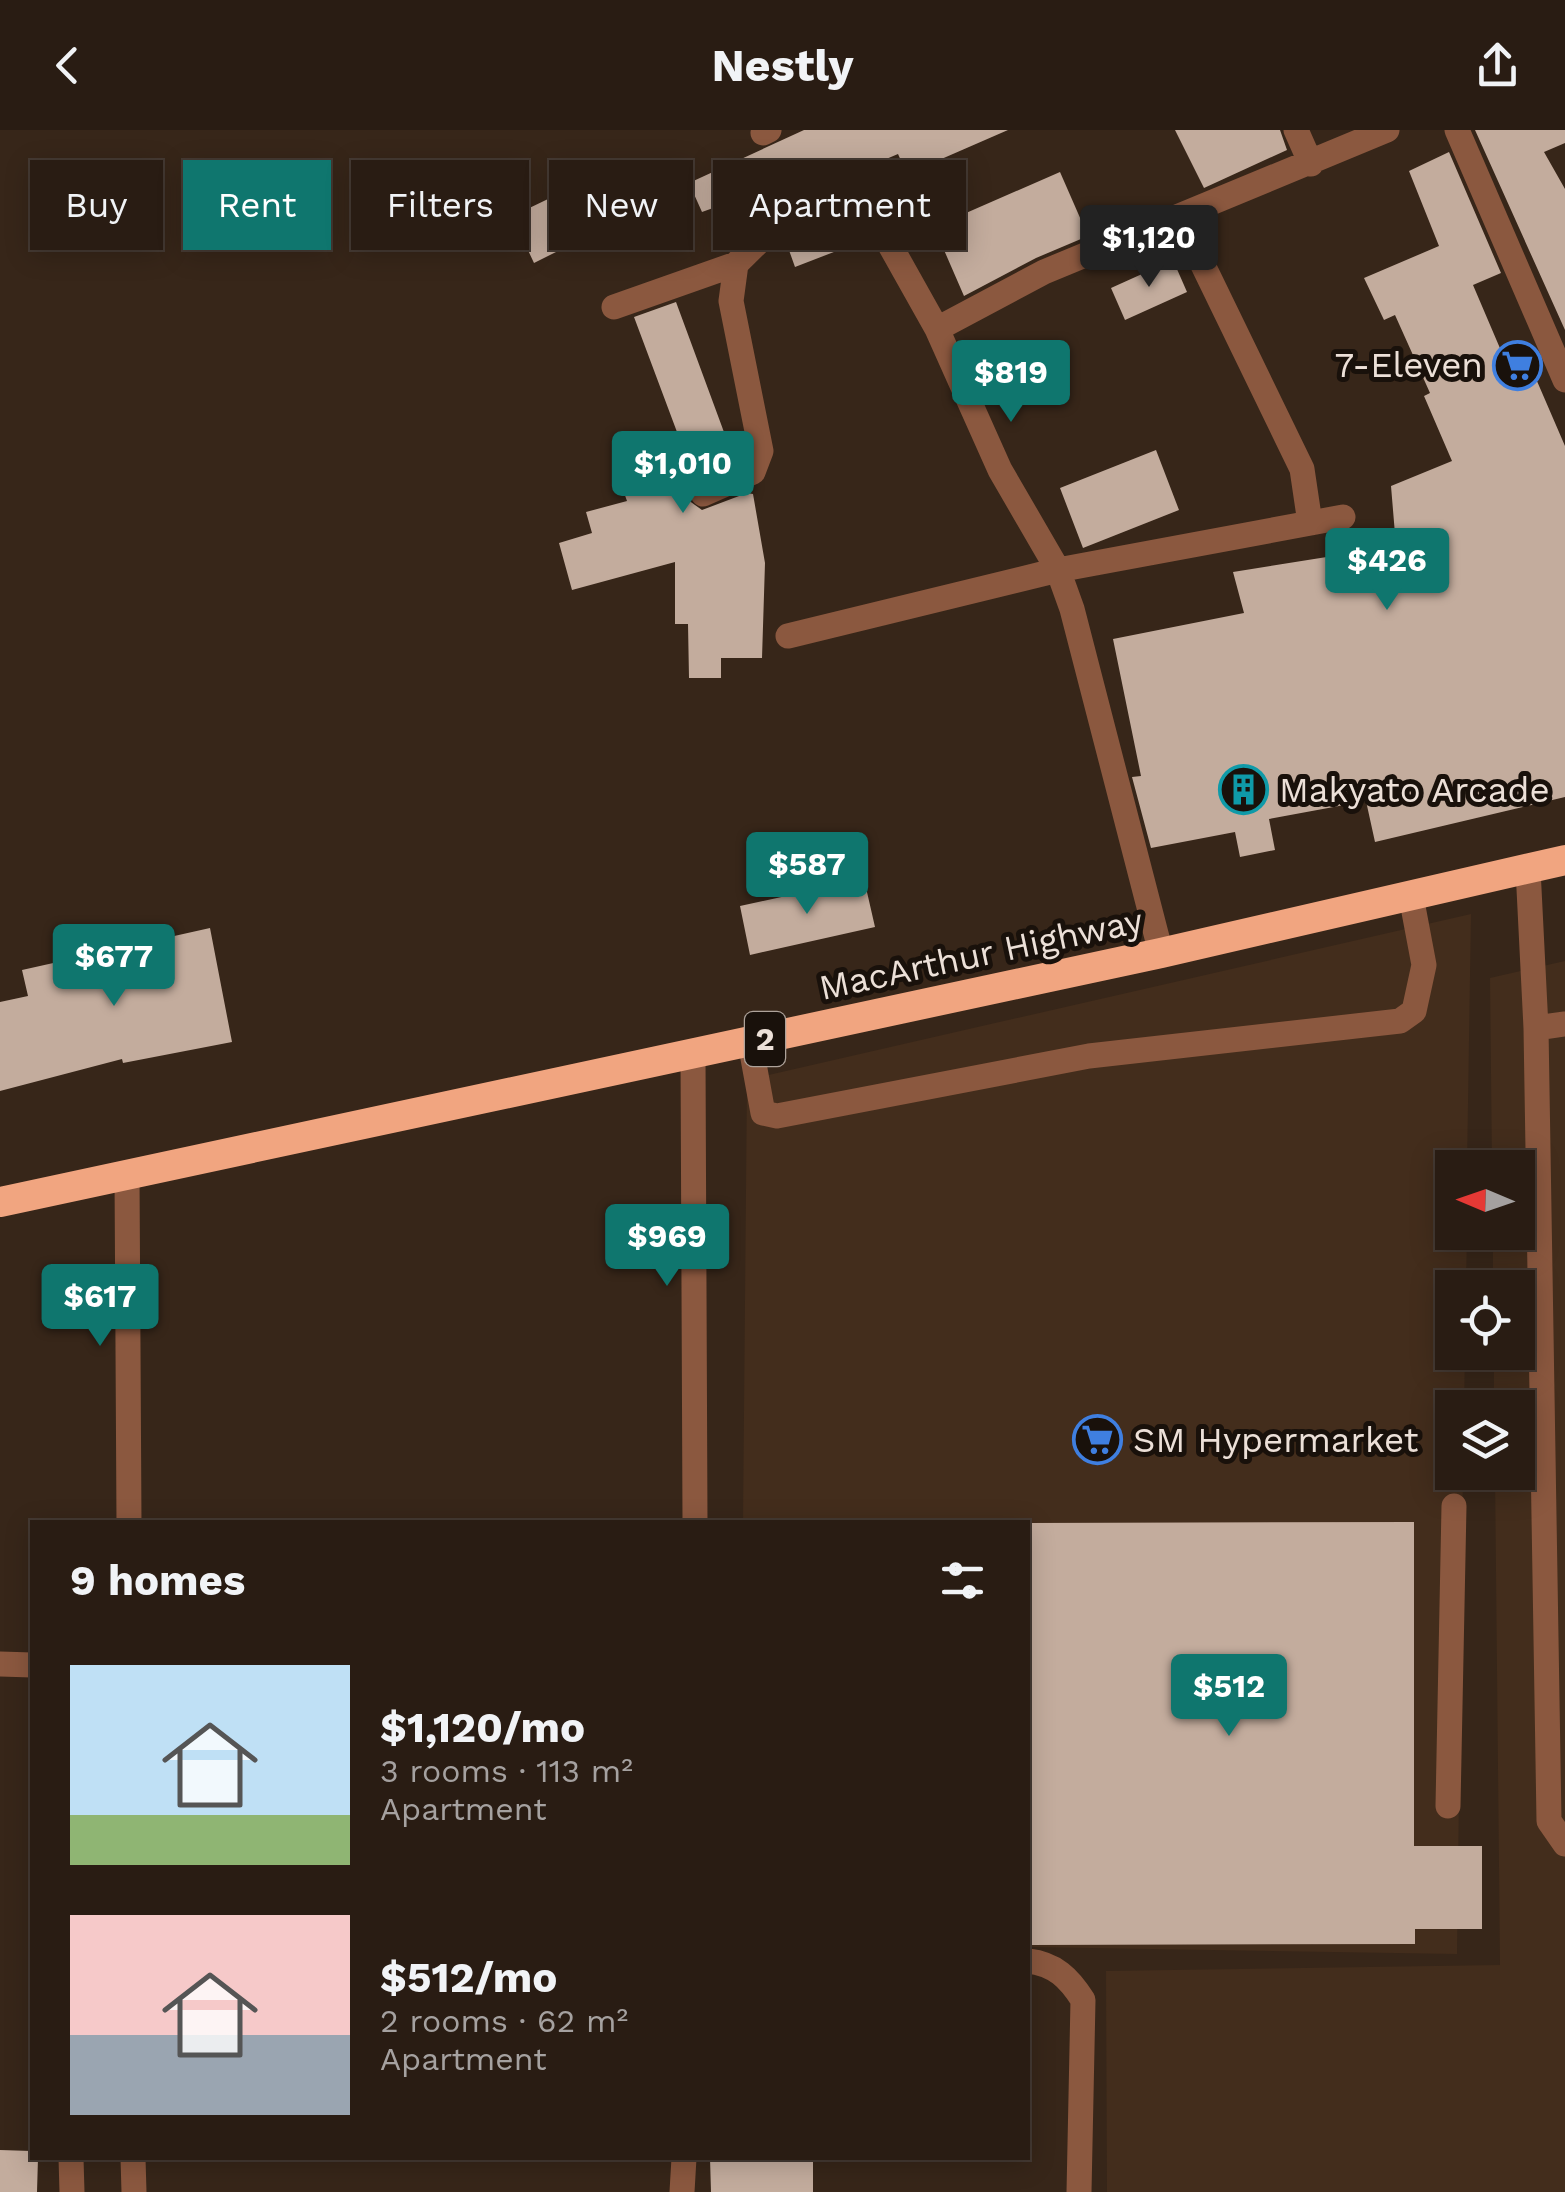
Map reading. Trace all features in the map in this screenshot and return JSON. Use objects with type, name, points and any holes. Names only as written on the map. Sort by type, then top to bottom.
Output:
[{"type":"highway","name":"MacArthur Highway","points":[[0,1202],[1161,953],[1565,860]]},
{"type":"street","points":[[1296,130],[1310,164]]},
{"type":"street","points":[[936,329],[1044,272],[1387,130]]},
{"type":"street","points":[[1456,130],[1565,380]]},
{"type":"street","points":[[614,308],[736,264],[779,222],[836,200],[860,204],[878,222],[936,329],[1000,470],[1058,570],[1072,609],[1161,953]]},
{"type":"street","points":[[1202,262],[1302,469],[1310,523]]},
{"type":"street","points":[[704,494],[754,472],[761,451],[731,301],[736,264]]},
{"type":"street","points":[[788,636],[1058,570],[1343,517]]},
{"type":"street","points":[[1528,868],[1536,1028],[1548,1821],[1565,1844]]},
{"type":"street","points":[[750,1042],[763,1113],[777,1116],[1089,1056],[1400,1021],[1414,1011],[1424,966],[1412,896]]},
{"type":"street","points":[[1536,1028],[1565,1024]]},
{"type":"street","points":[[693,1055],[695,1520]]},
{"type":"street","points":[[126,1174],[129,1520]]},
{"type":"street","points":[[1448,1806],[1454,1506]]},
{"type":"street","points":[[0,1664],[30,1665]]},
{"type":"street","points":[[1030,1962],[1048,1966],[1070,1979],[1083,2000],[1079,2192]]},
{"type":"street","points":[[72,2160],[72,2192]]},
{"type":"street","points":[[133,2160],[134,2192]]},
{"type":"street","points":[[682,2192],[684,2160]]},
{"type":"shaded area","name":"SM Hypermarket","points":[[1471,914],[1467,1150],[1435,1150],[1435,1250],[1467,1250],[1466,1270],[1435,1270],[1435,1370],[1465,1370],[1464,1390],[1435,1390],[1435,1490],[1463,1490],[1457,1954],[1030,1947],[1030,1520],[743,1520],[747,1080]]},
{"type":"shaded area","points":[[1565,961],[1565,2192],[1107,2192],[1106,1971],[1500,1965],[1495,1490],[1535,1490],[1535,1390],[1494,1390],[1494,1370],[1535,1370],[1535,1270],[1493,1270],[1493,1250],[1535,1250],[1535,1150],[1492,1150],[1490,978]]},
{"type":"building","points":[[804,130],[1008,130],[939,160],[901,160],[898,154],[884,160],[739,160]]},
{"type":"building","points":[[1175,130],[1280,130],[1287,150],[1204,188]]},
{"type":"building","points":[[1475,130],[1565,130],[1565,143],[1544,152],[1565,189],[1565,330]]},
{"type":"building","points":[[1449,152],[1501,273],[1473,285],[1505,360],[1524,351],[1565,446],[1565,797],[1375,842],[1366,801],[1269,819],[1275,850],[1240,857],[1235,832],[1151,848],[1132,777],[1141,776],[1113,639],[1244,613],[1233,572],[1396,546],[1391,486],[1452,461],[1424,396],[1430,393],[1395,315],[1384,320],[1364,278],[1439,246],[1409,171]]},
{"type":"building","points":[[713,172],[713,208],[702,212],[693,192],[693,181]]},
{"type":"building","points":[[1060,172],[1088,236],[964,296],[944,250],[966,250],[966,213]]},
{"type":"building","points":[[549,199],[549,250],[560,250],[534,263],[528,250],[529,208]]},
{"type":"building","points":[[789,250],[839,250],[795,267]]},
{"type":"building","points":[[1173,260],[1187,292],[1125,320],[1111,288]]},
{"type":"building","points":[[676,302],[735,462],[696,480],[687,491],[688,500],[702,510],[753,494],[765,563],[762,658],[721,658],[721,678],[689,678],[688,624],[675,624],[675,562],[572,590],[559,543],[592,533],[586,512],[627,501],[621,484],[635,478],[625,452],[677,432],[634,317]]},
{"type":"building","points":[[1156,450],[1179,510],[1083,548],[1060,488]]},
{"type":"building","points":[[864,879],[875,927],[750,955],[740,906]]},
{"type":"building","points":[[210,928],[232,1042],[123,1063],[122,1059],[0,1091],[0,1002],[28,996],[22,970]]},
{"type":"building","points":[[1414,1522],[1414,1846],[1482,1846],[1482,1929],[1415,1929],[1415,1944],[1030,1945],[1030,1523]]},
{"type":"building","points":[[0,2150],[30,2151],[30,2160],[38,2160],[37,2192],[0,2192]]},
{"type":"building","points":[[710,2160],[813,2160],[813,2192],[711,2192]]},
{"type":"place","name":"7-Eleven","points":[[1518,365]]},
{"type":"place","name":"Makyato Arcade","points":[[1244,790]]},
{"type":"place","name":"SM Hypermarket","points":[[1098,1440]]}]
